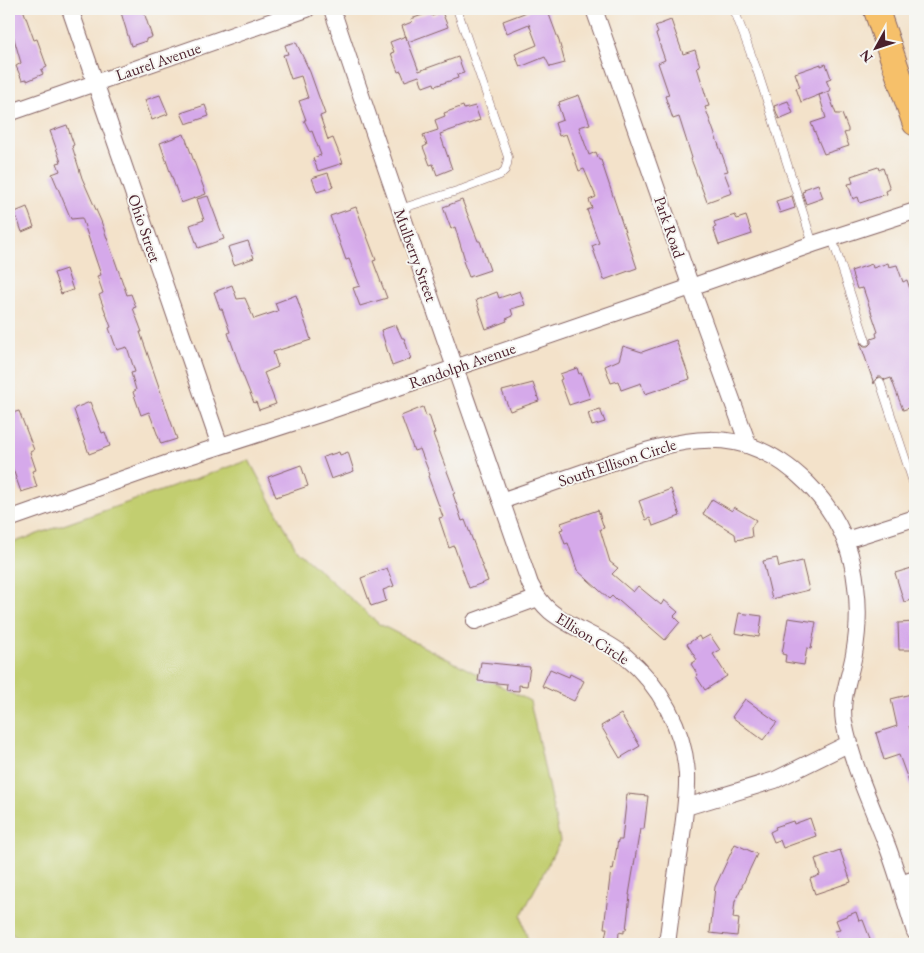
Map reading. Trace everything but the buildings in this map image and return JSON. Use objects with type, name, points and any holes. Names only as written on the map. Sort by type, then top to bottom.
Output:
[{"type":"main road","points":[[876,9],[915,123]]},
{"type":"street","name":"Ohio Street","points":[[70,9],[220,446]]},
{"type":"street","name":"Laurel Avenue","points":[[9,113],[307,9]]},
{"type":"street","name":"Mulberry Street","points":[[332,9],[501,500]]},
{"type":"street","name":"Park Road","points":[[594,9],[748,444]]},
{"type":"street","name":"Randolph Avenue","points":[[9,519],[813,244],[915,211]]},
{"type":"street","name":"South Ellison Circle","points":[[501,500],[651,448],[670,443],[709,440],[748,444],[771,455],[801,477],[826,505],[846,540],[855,577],[858,608],[854,655],[844,691],[844,722],[859,774],[888,850],[915,932]]},
{"type":"street","name":"Ellison Circle","points":[[501,500],[530,584],[538,598],[562,619],[599,638],[637,666],[657,691],[674,720],[684,752],[687,774],[686,807],[667,944]]},
{"type":"street","points":[[846,540],[915,518]]},
{"type":"street","points":[[475,621],[538,598]]},
{"type":"street","points":[[686,807],[775,780],[850,743]]},
{"type":"street","points":[[900,884],[915,879]]},
{"type":"lane","points":[[400,209],[500,175],[508,164],[508,157],[457,9]]},
{"type":"lane","points":[[734,9],[758,73],[813,244]]},
{"type":"lane","points":[[832,238],[866,341]]},
{"type":"lane","points":[[880,382],[915,488]]},
{"type":"green space","points":[[249,460],[297,550],[379,624],[530,701],[560,841],[521,916],[529,944],[27,944],[9,932],[9,544]]}]
